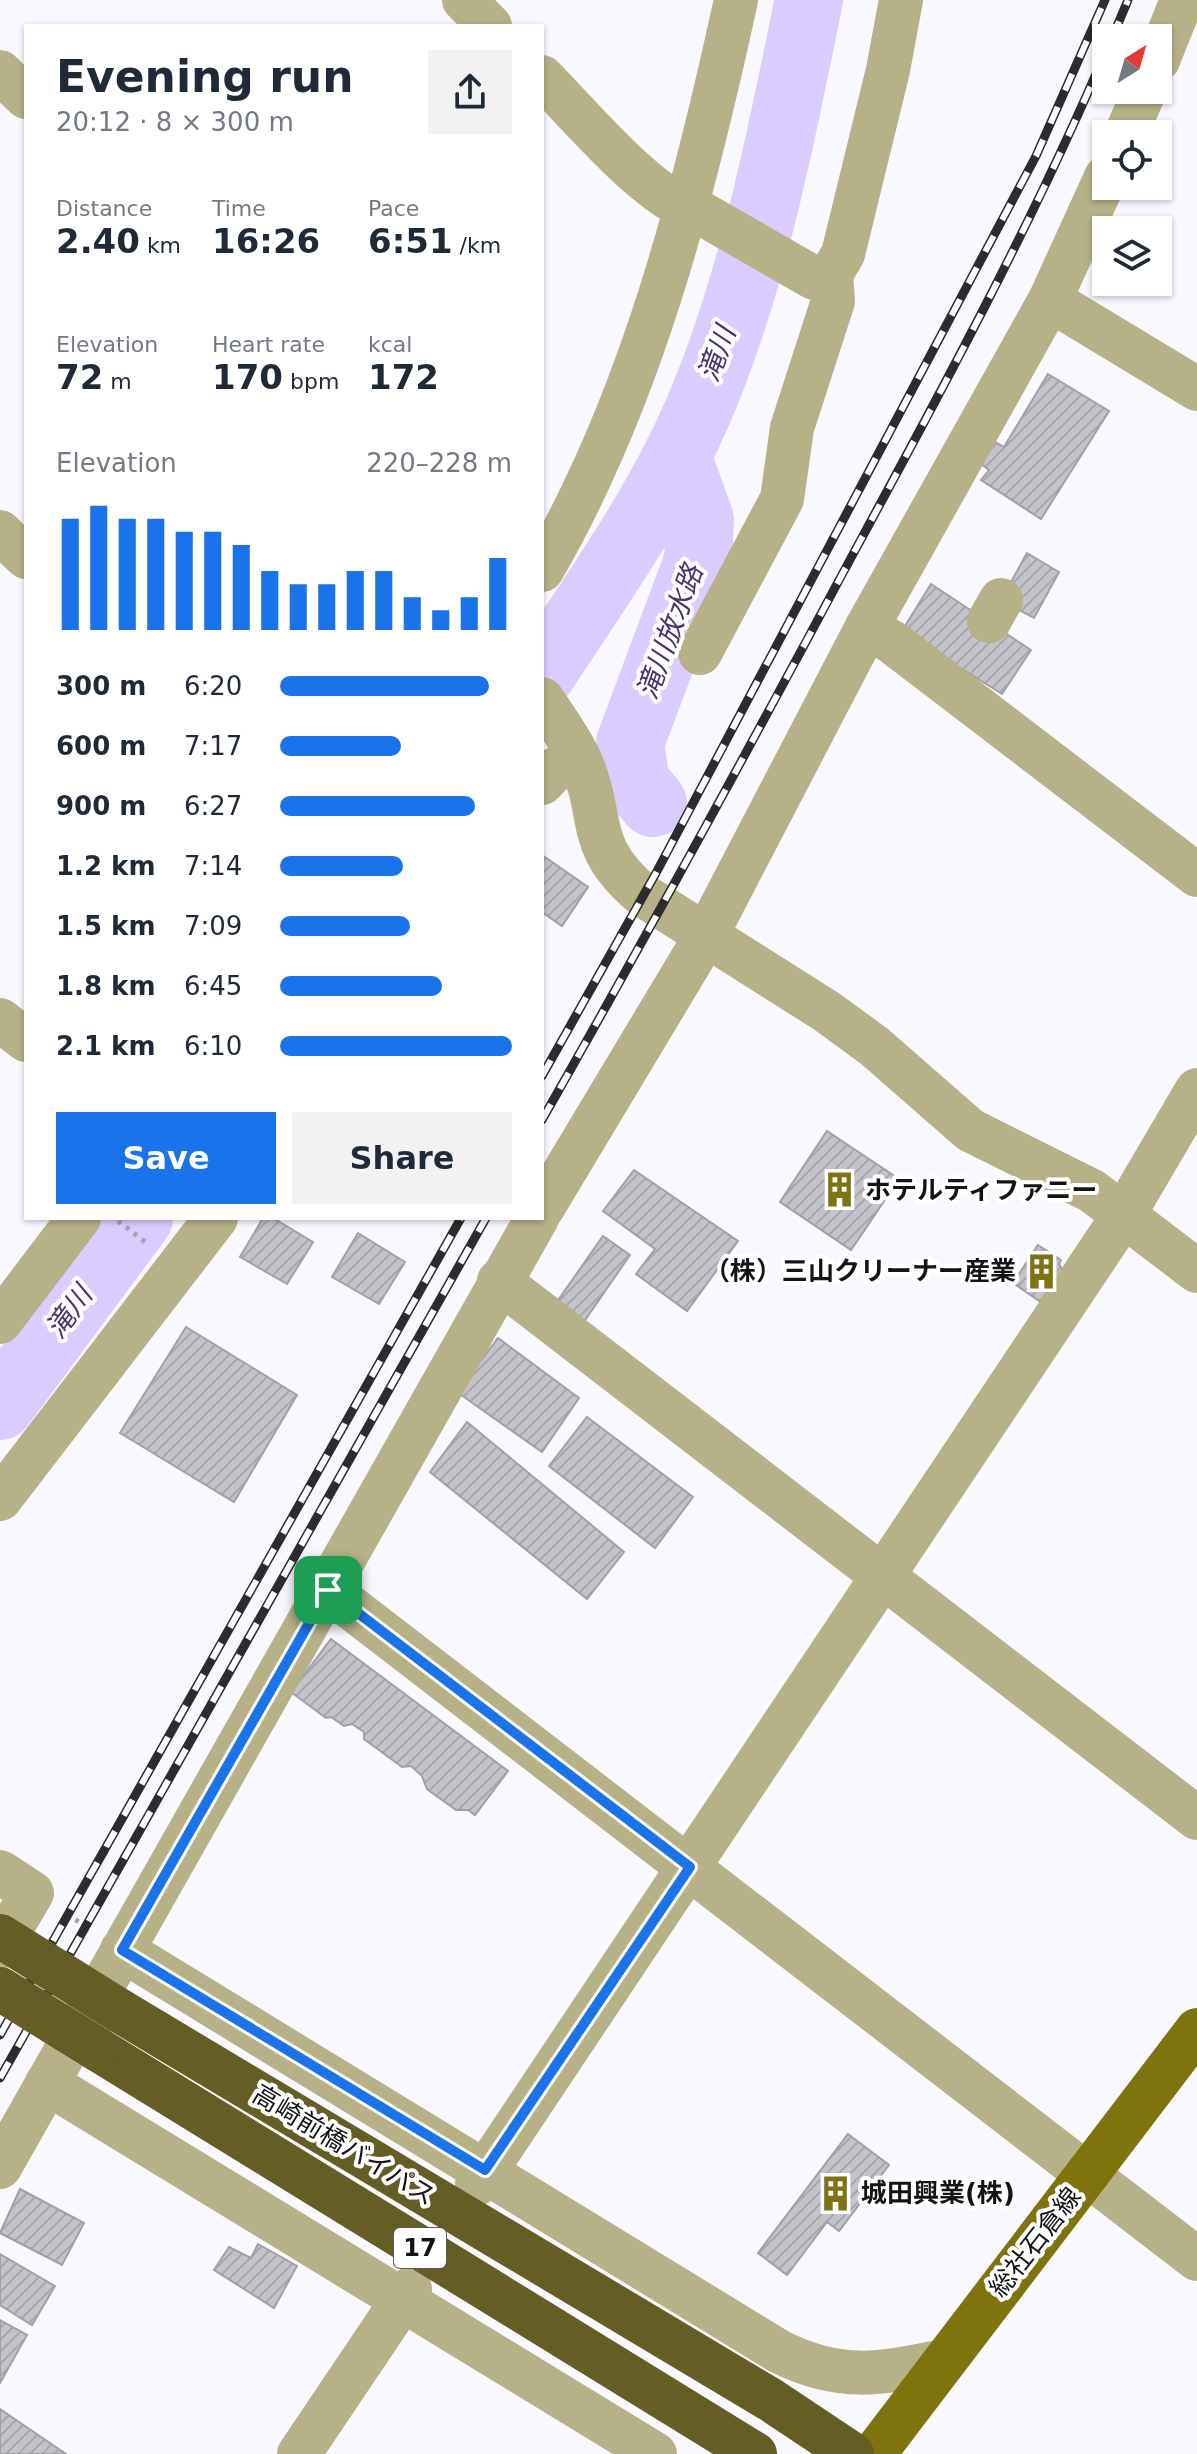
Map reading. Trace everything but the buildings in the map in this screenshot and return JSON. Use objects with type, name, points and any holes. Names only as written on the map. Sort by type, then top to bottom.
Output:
[{"type":"highway","name":"高崎前橋バイパス","points":[[0,1936],[771,2400],[852,2454]]},
{"type":"highway","name":"高崎前橋バイパス","points":[[0,1989],[755,2454]]},
{"type":"main road","name":"総社石倉線","points":[[874,2454],[1197,2030]]},
{"type":"street","points":[[464,0],[488,24]]},
{"type":"street","points":[[544,566],[581,496],[693,212],[736,0]]},
{"type":"street","points":[[822,276],[843,254],[888,70],[901,0]]},
{"type":"street","points":[[1172,25],[1182,0]]},
{"type":"street","points":[[0,72],[24,95]]},
{"type":"street","points":[[544,79],[646,181],[693,212],[822,276],[833,301],[792,428],[782,499],[700,653]]},
{"type":"street","points":[[544,1206],[707,934],[867,627],[1050,300],[1096,200]]},
{"type":"street","points":[[1050,300],[1197,389]]},
{"type":"street","points":[[0,532],[24,555]]},
{"type":"street","points":[[867,627],[892,642],[1197,875]]},
{"type":"street","points":[[560,727],[600,843],[609,861],[644,896],[707,934],[874,1046],[970,1130],[1070,1177],[1197,1271]]},
{"type":"street","points":[[544,781],[555,769],[560,727]]},
{"type":"street","points":[[0,1020],[24,1038]]},
{"type":"street","points":[[481,2177],[1123,1216],[1197,1090]]},
{"type":"street","points":[[0,1322],[77,1220]]},
{"type":"street","points":[[0,1499],[214,1220]]},
{"type":"street","points":[[0,2167],[536,1220]]},
{"type":"street","points":[[499,1281],[1197,1818]]},
{"type":"street","points":[[328,1590],[1197,2259]]},
{"type":"street","points":[[0,1947],[16,1882]]},
{"type":"street","points":[[122,1950],[481,2177],[763,2343],[797,2360],[848,2375],[865,2375],[943,2361]]},
{"type":"street","points":[[47,2083],[406,2294],[655,2454]]},
{"type":"street","points":[[299,2454],[406,2294]]},
{"type":"path","points":[[117,1220],[155,1250]]},
{"type":"path","points":[[16,1882],[122,1950]]},
{"type":"waterway","name":"滝川","points":[[544,670],[646,512],[677,456],[723,348],[758,232],[809,0]]},
{"type":"waterway","name":"滝川放水路","points":[[653,803],[636,783],[630,743],[698,561],[700,520],[677,456]]},
{"type":"waterway","name":"滝川","points":[[0,1406],[138,1220]]},
{"type":"railway","points":[[544,1072],[656,873],[1036,156],[1105,0]]},
{"type":"railway","points":[[1118,24],[1128,0]]},
{"type":"railway","points":[[544,1116],[737,768],[952,369],[1048,180],[1092,84]]},
{"type":"railway","points":[[0,2035],[460,1220]]},
{"type":"railway","points":[[0,2078],[485,1220]]},
{"type":"place","name":"ホテルティファニー","points":[[839,1190]]},
{"type":"place","name":"（株）三山クリーナー産業","points":[[1042,1271]]},
{"type":"place","name":"城田興業(株)","points":[[835,2193]]},
{"type":"route","points":[[328,1590],[690,1867],[485,2170],[122,1950],[328,1590]]}]
